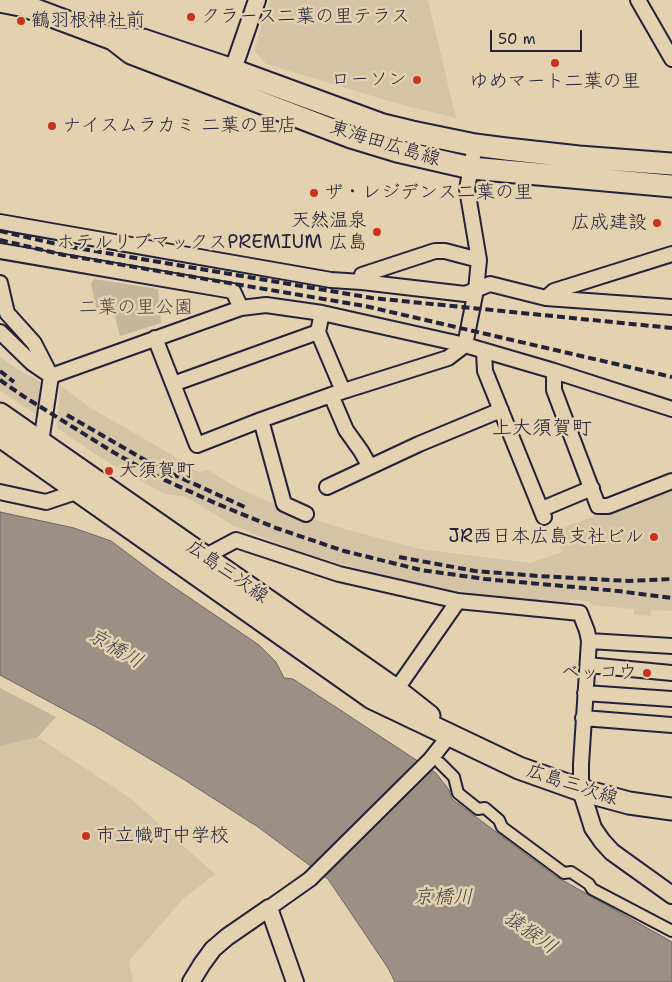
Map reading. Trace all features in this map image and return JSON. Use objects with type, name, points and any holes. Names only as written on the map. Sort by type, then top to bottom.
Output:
[{"type":"main road","name":"東海田広島線","points":[[0,1],[26,6],[113,40],[131,53],[230,79],[384,125],[475,145],[578,157],[672,164]]},
{"type":"main road","name":"東海田広島線","points":[[230,79],[351,137],[397,151],[471,168],[672,186]]},
{"type":"main road","name":"広島三次線","points":[[0,414],[79,491],[372,698],[519,768],[581,790],[628,803],[672,810]]},
{"type":"main road","name":"広島三次線","points":[[0,436],[40,453],[206,556],[396,690],[430,717],[449,736]]},
{"type":"street","points":[[230,79],[257,0]]},
{"type":"street","points":[[638,0],[672,59]]},
{"type":"street","points":[[155,338],[197,445],[337,393],[448,358],[465,345],[476,290],[479,260],[467,189],[475,145]]},
{"type":"street","points":[[0,222],[322,279],[465,294],[490,284],[546,298],[672,307]]},
{"type":"street","points":[[0,251],[233,291],[242,308]]},
{"type":"street","points":[[362,282],[362,274],[430,252],[445,251],[479,260]]},
{"type":"street","points":[[546,298],[554,291],[672,254]]},
{"type":"street","points":[[0,283],[7,313],[34,343],[51,376],[40,453]]},
{"type":"street","points":[[51,376],[242,308],[266,305],[322,313],[465,345],[484,352],[554,370],[672,409]]},
{"type":"street","points":[[322,313],[318,332],[337,393],[346,430],[362,451],[370,467]]},
{"type":"street","points":[[0,332],[32,363],[51,376]]},
{"type":"street","points":[[173,384],[318,332]]},
{"type":"street","points":[[484,352],[485,371],[543,513],[592,488]]},
{"type":"street","points":[[554,370],[554,390],[598,506],[608,506],[672,481]]},
{"type":"street","points":[[327,487],[419,444],[501,410]]},
{"type":"street","points":[[261,420],[284,504],[306,514]]},
{"type":"street","points":[[0,492],[46,502],[79,491]]},
{"type":"street","points":[[206,556],[236,540],[340,574],[458,601],[580,613],[589,641],[581,790],[593,828],[612,852],[672,894]]},
{"type":"street","points":[[396,690],[458,601]]},
{"type":"street","points":[[589,641],[672,646]]},
{"type":"street","points":[[588,666],[672,673]]},
{"type":"street","points":[[585,692],[672,699]]},
{"type":"street","points":[[584,718],[672,725]]},
{"type":"street","points":[[191,982],[214,949],[227,937],[310,879],[435,762],[449,736]]},
{"type":"street","points":[[435,762],[454,777],[458,793],[478,809],[485,808],[500,820],[502,827],[564,873],[571,872],[589,884],[592,889],[672,931]]},
{"type":"street","points":[[269,908],[294,982]]},
{"type":"shaded area","points":[[270,0],[428,0],[456,118],[399,104],[266,64],[254,50]]},
{"type":"shaded area","points":[[0,357],[42,383],[37,415],[0,390]]},
{"type":"shaded area","points":[[60,385],[89,407],[174,456],[182,464],[199,472],[208,470],[236,487],[287,510],[341,528],[420,549],[530,563],[562,552],[554,531],[672,487],[672,611],[651,610],[651,616],[634,615],[634,609],[591,605],[589,601],[570,600],[570,604],[519,601],[469,593],[385,576],[297,551],[234,526],[187,497],[165,494],[106,461],[57,428]]},
{"type":"shaded area","name":"市立幟町中学校","points":[[38,737],[130,798],[215,874],[183,899],[129,961],[133,982],[0,982],[0,746]]},
{"type":"green space","name":"二葉の里公園","points":[[94,279],[158,289],[161,323],[120,336],[113,308],[97,312],[91,283]]},
{"type":"green space","points":[[0,688],[56,717],[38,737],[0,746]]},
{"type":"water","name":"京橋川","points":[[0,512],[74,528],[111,541],[159,577],[259,645],[276,662],[284,678],[293,679],[436,773],[449,790],[452,799],[555,876],[672,942],[672,982],[395,982],[388,968],[328,879],[258,827],[180,777],[98,728],[0,675]]},
{"type":"railway","points":[[0,231],[65,246],[372,298],[672,328]]},
{"type":"railway","points":[[0,240],[64,255],[365,306],[672,377]]},
{"type":"railway","points":[[0,371],[14,382]]},
{"type":"railway","points":[[0,380],[113,452],[154,475],[276,528],[344,551],[421,570],[485,579],[618,591],[672,598]]},
{"type":"railway","points":[[67,415],[157,467],[247,508]]},
{"type":"railway","points":[[399,557],[475,571],[629,581],[672,579]]},
{"type":"place","name":"クラース二葉の里テラス","points":[[191,17]]},
{"type":"place","name":"鶴羽根神社前","points":[[21,21]]},
{"type":"place","name":"ゆめマート二葉の里","points":[[555,63]]},
{"type":"place","name":"ローソン","points":[[417,80]]},
{"type":"place","name":"ナイスムラカミ 二葉の里店","points":[[52,126]]},
{"type":"place","name":"ザ・レジデンス二葉の里","points":[[314,193]]},
{"type":"place","name":"広成建設","points":[[657,223]]},
{"type":"place","name":"天然温泉 ホテルリブマックスPREMIUM 広島","points":[[377,232]]},
{"type":"place","name":"大須賀町","points":[[109,471]]},
{"type":"place","name":"JR西日本広島支社ビル","points":[[654,537]]},
{"type":"place","name":"ベッコウ","points":[[647,673]]},
{"type":"place","name":"市立幟町中学校","points":[[86,836]]},
{"type":"district","name":"上大須賀町","points":[[542,429]]},
{"type":"water label","name":"猿猴川","points":[[530,933]]}]
